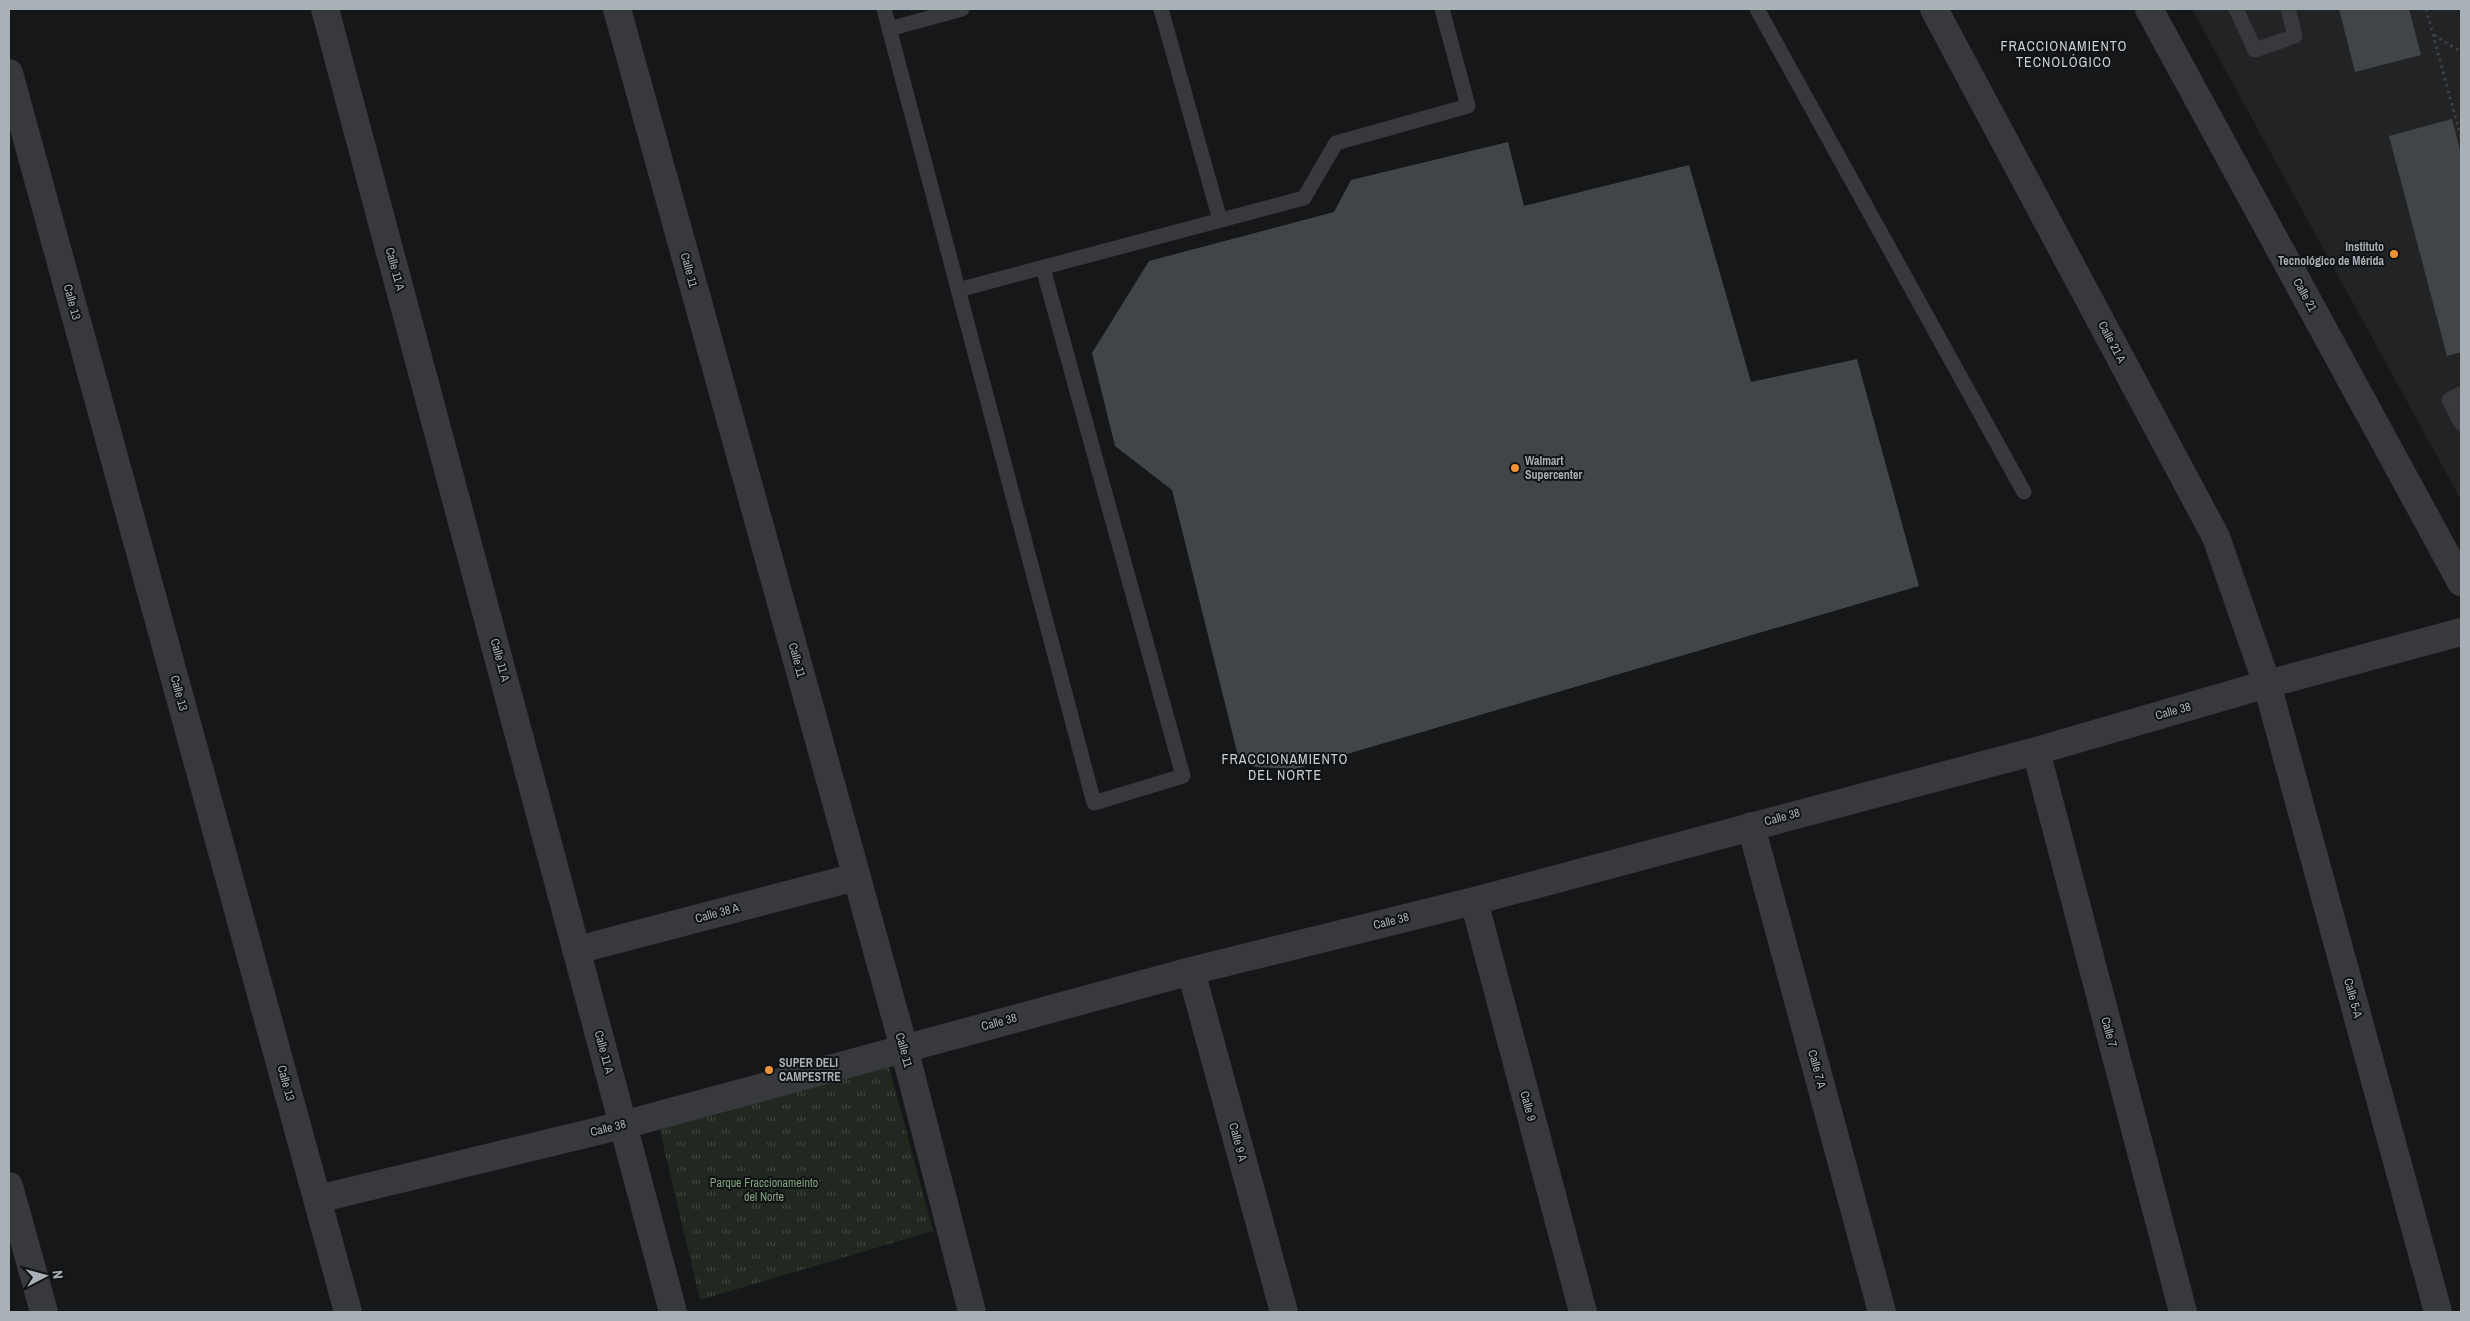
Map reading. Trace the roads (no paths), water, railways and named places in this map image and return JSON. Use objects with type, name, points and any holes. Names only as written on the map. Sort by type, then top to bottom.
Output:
[{"type":"street","name":"Calle 11 A","points":[[325,9],[673,1312]]},
{"type":"street","name":"Calle 11","points":[[617,9],[904,1048],[972,1312]]},
{"type":"street","name":"Calle 21 A","points":[[1934,9],[2216,536],[2267,684]]},
{"type":"street","name":"Calle 21","points":[[2149,9],[2461,582]]},
{"type":"street","name":"Calle 13","points":[[9,73],[348,1312]]},
{"type":"street","name":"Calle 38","points":[[318,1199],[624,1124],[1191,971],[1474,901],[2036,751],[2267,684],[2461,632]]},
{"type":"street","name":"Calle 5-A","points":[[2267,684],[2438,1312]]},
{"type":"street","name":"Calle 7","points":[[2036,751],[2182,1312]]},
{"type":"street","name":"Calle 7 A","points":[[1751,826],[1882,1312]]},
{"type":"street","name":"Calle 38 A","points":[[577,950],[856,877]]},
{"type":"street","name":"Calle 9","points":[[1474,901],[1583,1312]]},
{"type":"street","name":"Calle 9 A","points":[[1191,971],[1284,1312]]},
{"type":"street","points":[[9,1186],[44,1312]]},
{"type":"lane","points":[[884,9],[1094,803],[1183,776],[1043,268]]},
{"type":"lane","points":[[889,29],[962,9]]},
{"type":"lane","points":[[1162,9],[1220,220]]},
{"type":"lane","points":[[958,290],[1304,198],[1336,143],[1468,106],[1442,9]]},
{"type":"lane","points":[[1757,9],[2024,492]]},
{"type":"lane","points":[[2236,9],[2255,50],[2295,36],[2288,9]]},
{"type":"lane","points":[[2461,394],[2449,400],[2461,423]]},
{"type":"place","name":"Instituto Tecnológico de Mérida","points":[[2394,254]]},
{"type":"place","name":"Walmart Supercenter","points":[[1515,468]]},
{"type":"place","name":"SUPER DELI CAMPESTRE","points":[[769,1070]]},
{"type":"district","name":"FRACCIONAMIENTO TECNOLÓGICO","points":[[2064,54]]},
{"type":"district","name":"FRACCIONAMIENTO DEL NORTE","points":[[1285,768]]},
{"type":"park label","name":"Parque Fraccionameinto del Norte","points":[[764,1190]]}]
